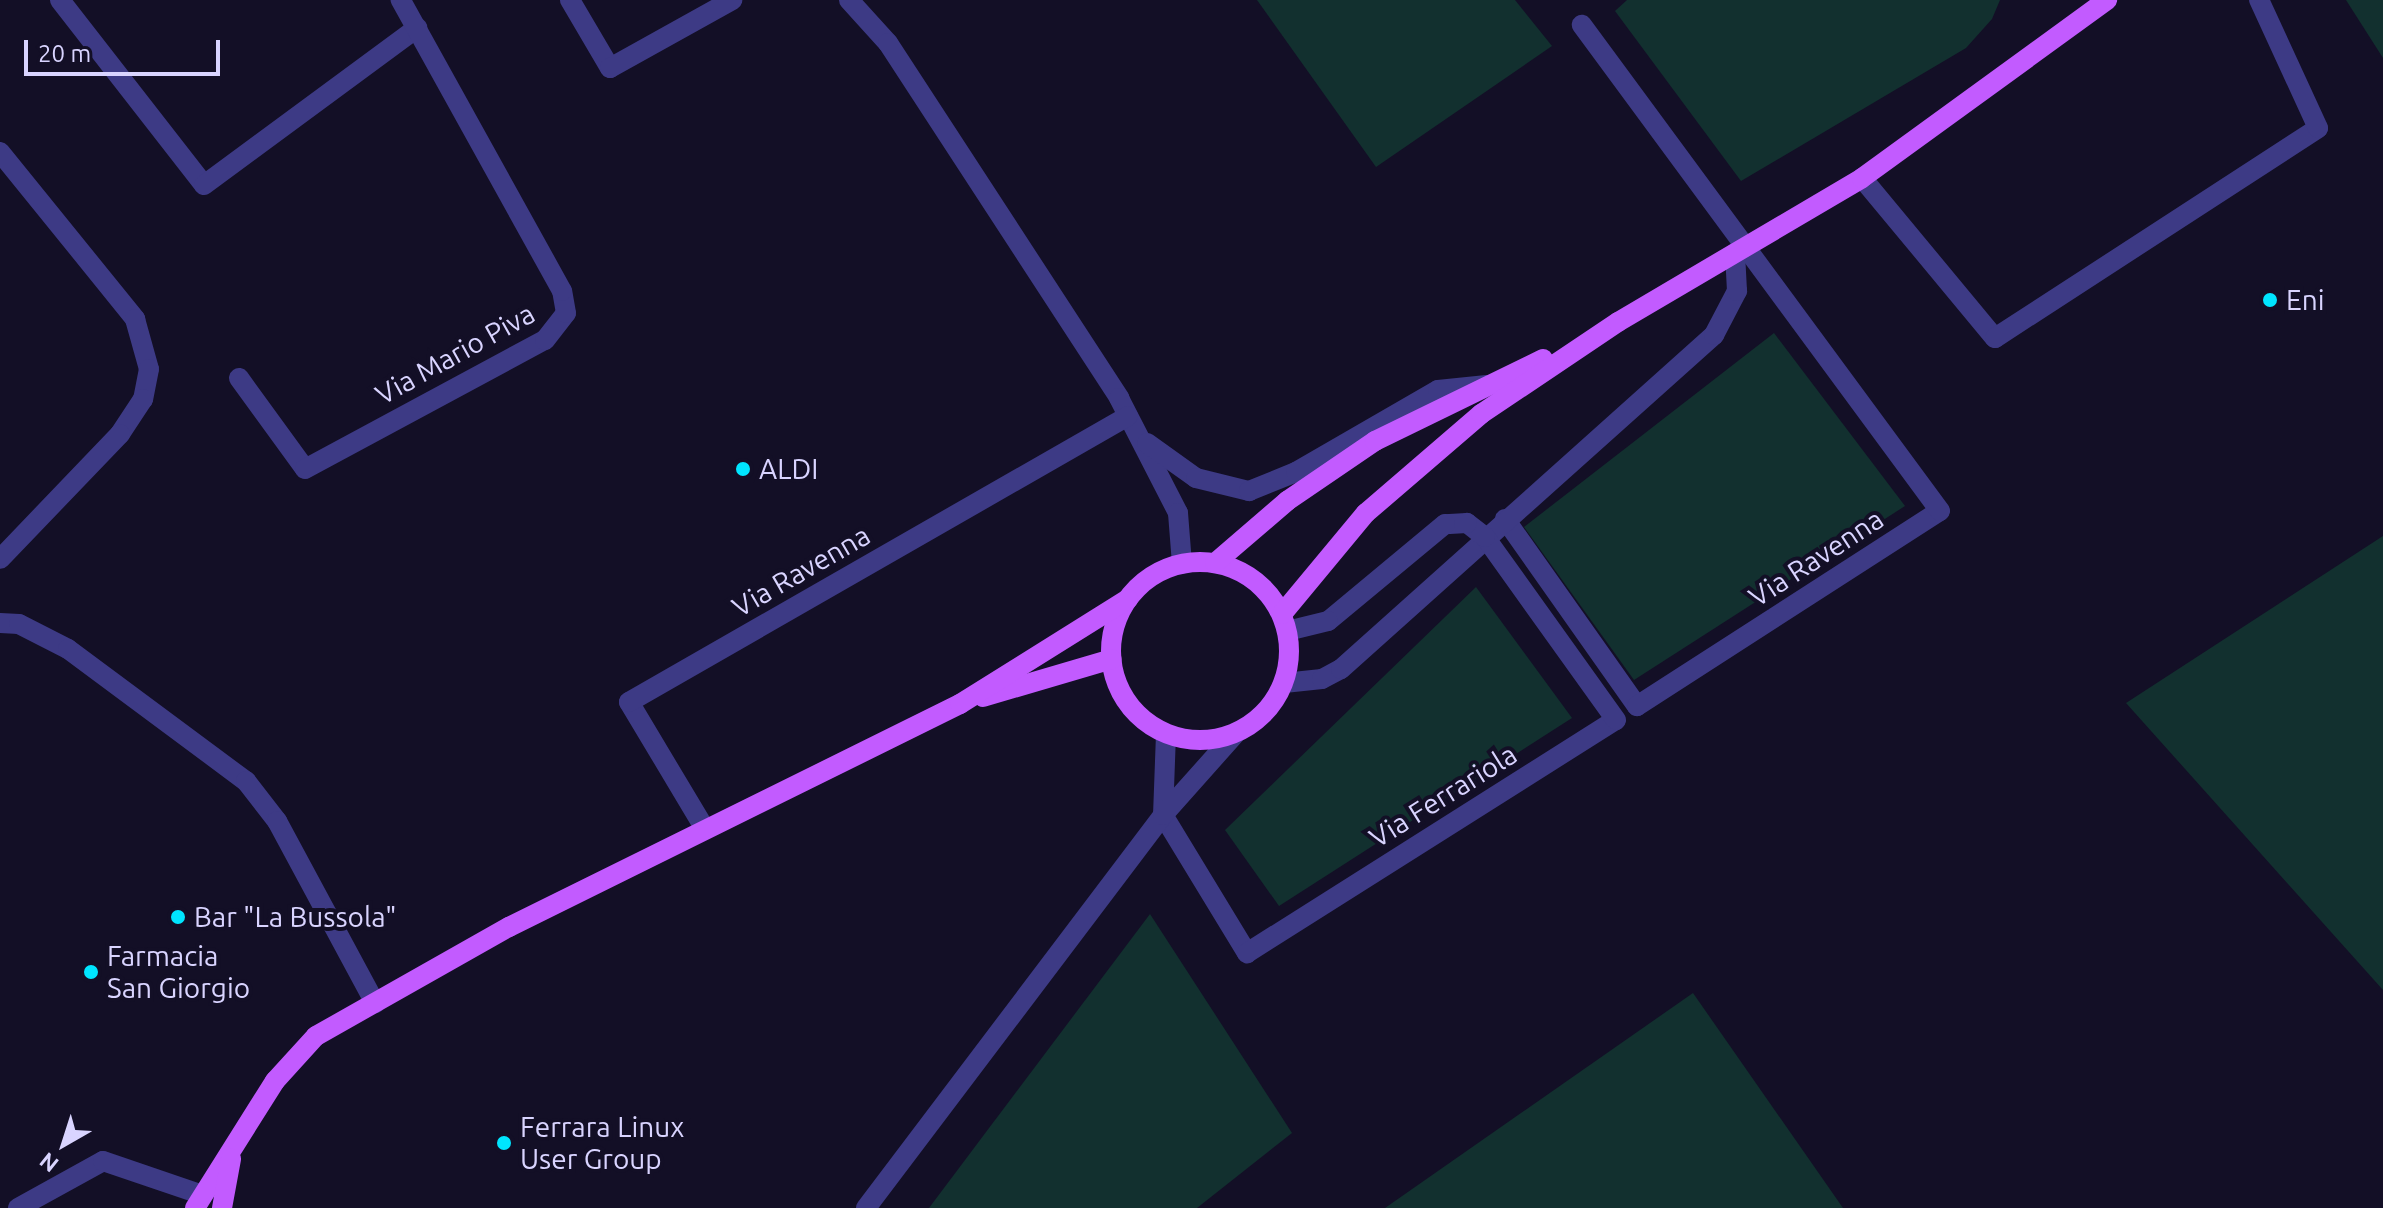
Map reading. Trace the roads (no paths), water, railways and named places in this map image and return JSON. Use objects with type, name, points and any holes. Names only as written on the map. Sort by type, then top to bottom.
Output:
[{"type":"main road","points":[[1284,622],[1324,559],[1418,465],[1481,414],[1618,322],[1862,178],[2107,0]]},
{"type":"main road","points":[[1215,563],[1287,501],[1375,441],[1618,322]]},
{"type":"main road","points":[[198,1201],[275,1081],[316,1036],[509,927],[960,704],[1128,599],[1152,576],[1182,564],[1215,563],[1251,578],[1284,622],[1290,659],[1284,683],[1256,722],[1236,733],[1201,740],[1166,734],[1129,704],[1112,659],[1114,627],[1128,599]]},
{"type":"main road","points":[[960,704],[1112,659]]},
{"type":"main road","points":[[222,1208],[222,1188],[238,1136]]},
{"type":"street","points":[[60,0],[204,185],[417,28]]},
{"type":"street","name":"Via Mario Piva","points":[[239,378],[305,469],[545,340],[560,325],[566,313],[562,291],[401,0]]},
{"type":"street","points":[[570,0],[610,68],[732,0]]},
{"type":"street","points":[[849,0],[888,43],[1140,436],[1178,513],[1182,564]]},
{"type":"street","points":[[1862,178],[1995,338],[2318,128],[2259,0]]},
{"type":"street","name":"Via Ravenna","points":[[1505,519],[1637,706],[1940,511],[1739,251],[1582,25]]},
{"type":"street","points":[[0,152],[135,319],[149,369],[143,399],[120,434],[0,559]]},
{"type":"street","points":[[1284,683],[1322,679],[1341,669],[1714,335],[1737,291],[1739,251]]},
{"type":"street","points":[[1140,436],[1196,478],[1249,491],[1296,472],[1438,390],[1491,385]]},
{"type":"street","name":"Via Ravenna","points":[[705,829],[629,702],[1128,416]]},
{"type":"street","points":[[1284,622],[1328,621],[1445,524],[1467,523],[1485,537]]},
{"type":"street","name":"Via Ferrariola","points":[[1163,815],[1247,953],[1616,720],[1485,537]]},
{"type":"street","points":[[0,623],[19,624],[68,649],[246,781],[292,848],[375,1003]]},
{"type":"street","points":[[866,1208],[1163,815],[1236,733]]},
{"type":"street","points":[[1163,815],[1166,734]]},
{"type":"street","points":[[18,1208],[103,1161],[198,1201]]},
{"type":"place","name":"Eni","points":[[2270,300]]},
{"type":"place","name":"ALDI","points":[[743,469]]},
{"type":"place","name":"Bar \"La Bussola\"","points":[[178,917]]},
{"type":"place","name":"Farmacia San Giorgio","points":[[91,972]]},
{"type":"place","name":"Ferrara Linux User Group","points":[[504,1143]]}]
